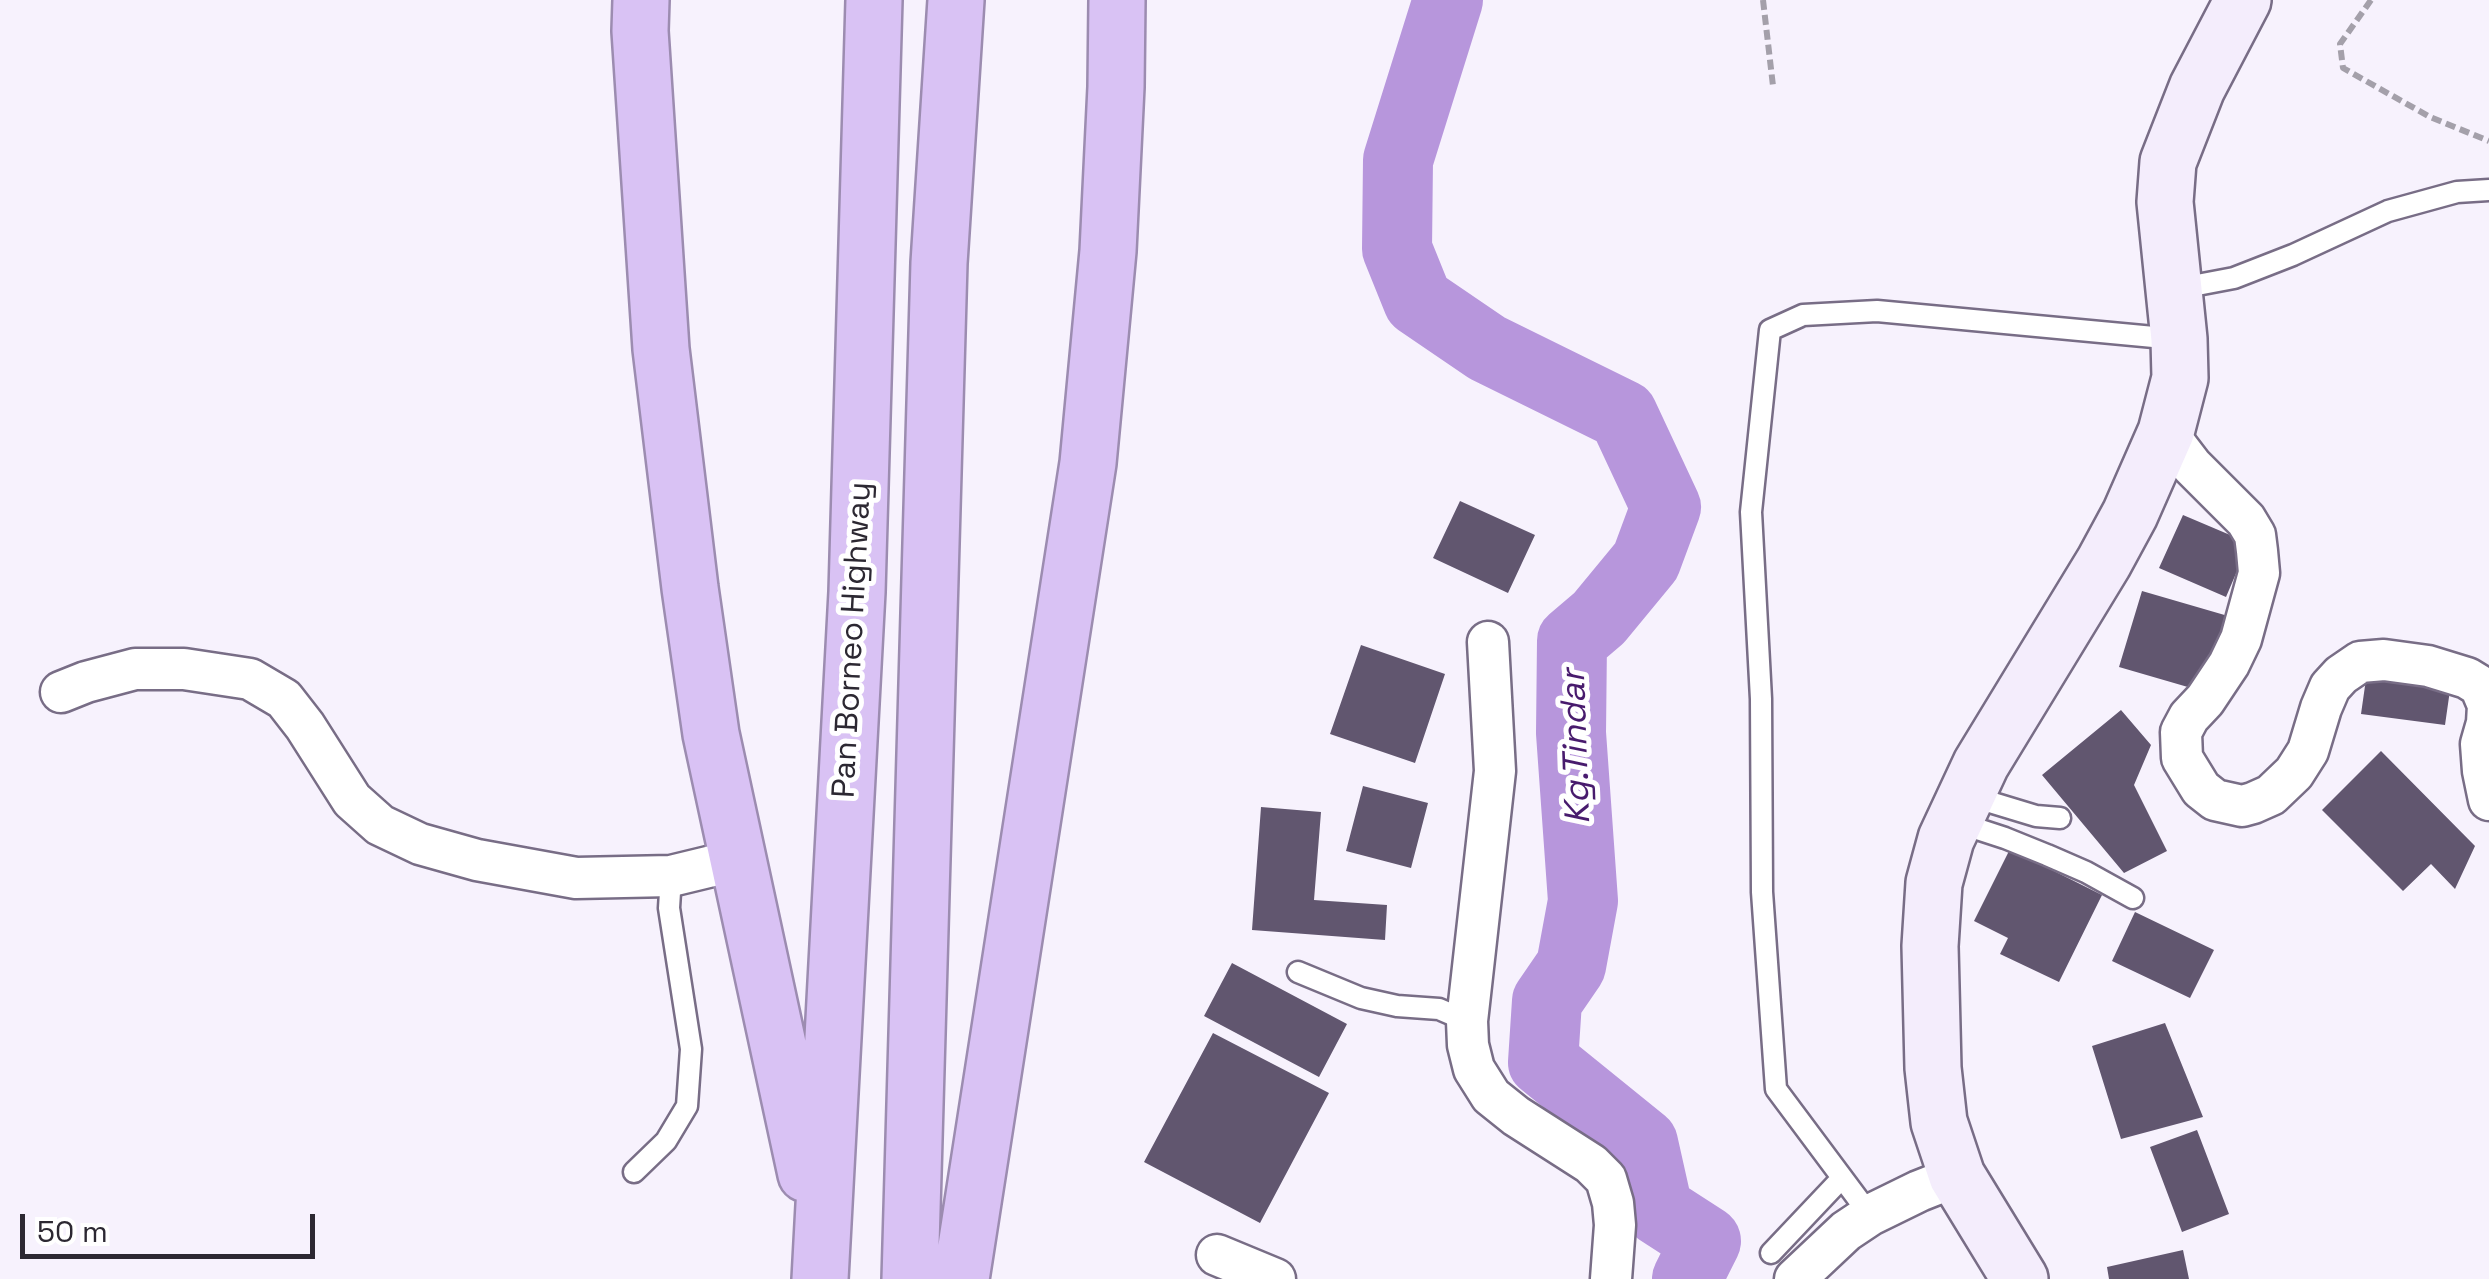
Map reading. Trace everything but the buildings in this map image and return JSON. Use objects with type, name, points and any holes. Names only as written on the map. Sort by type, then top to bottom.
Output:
[{"type":"highway","points":[[641,0],[661,349],[690,588],[711,734],[820,1260]]},
{"type":"highway","name":"Pan Borneo Highway","points":[[820,1260],[857,592],[874,0]]},
{"type":"highway","points":[[910,1279],[939,283],[956,0]]},
{"type":"highway","points":[[961,1279],[1088,463],[1108,251],[1117,0]]},
{"type":"street","points":[[2020,1279],[1956,1176],[1939,1122],[1932,1068],[1930,946],[1934,883],[1946,840],[1980,764],[2104,562],[2166,432],[2180,378],[2166,202],[2168,162],[2196,88],[2243,0]]},
{"type":"street","points":[[2166,432],[2192,466],[2246,520],[2258,551],[2259,573],[2241,638],[2213,688],[2180,732],[2182,758],[2201,790],[2229,804],[2253,804],[2272,795],[2294,774],[2308,751],[2330,687],[2360,662],[2384,660],[2428,666],[2480,686],[2488,705],[2482,744],[2489,800]]},
{"type":"street","points":[[1488,642],[1495,770],[1467,1021],[1468,1045],[1474,1069],[1491,1096],[1591,1164],[1606,1180],[1615,1225],[1611,1279]]},
{"type":"street","points":[[61,692],[136,669],[184,669],[250,679],[284,699],[352,800],[380,825],[420,844],[477,860],[576,878],[672,876],[737,860]]},
{"type":"street","points":[[1783,1266],[1870,1215],[1956,1176]]},
{"type":"street","points":[[1217,1255],[1275,1279]]},
{"type":"lane","points":[[1870,1215],[1776,1089],[1762,892],[1761,699],[1751,512],[1770,330],[1803,315],[1877,312],[2176,314],[2234,278],[2388,211],[2458,192],[2489,190]]},
{"type":"lane","points":[[1960,808],[2060,818]]},
{"type":"lane","points":[[1960,808],[2005,838],[2086,872],[2133,898]]},
{"type":"lane","points":[[634,1172],[666,1141],[686,1106],[691,1048],[669,908],[672,876]]},
{"type":"lane","points":[[1298,972],[1361,998],[1439,1010],[1467,1021]]},
{"type":"lane","points":[[1783,1266],[1841,1179]]},
{"type":"path","points":[[1764,0],[1773,86]]},
{"type":"path","points":[[2371,0],[2340,44],[2343,68],[2430,117],[2489,140]]},
{"type":"waterway","name":"Kg.Tindar","points":[[1448,0],[1398,160],[1397,249],[1418,301],[1487,348],[1623,415],[1666,507],[1646,561],[1599,618],[1572,641],[1571,733],[1583,901],[1571,966],[1547,1001],[1543,1062],[1643,1143],[1658,1210],[1706,1241],[1687,1279]]}]
